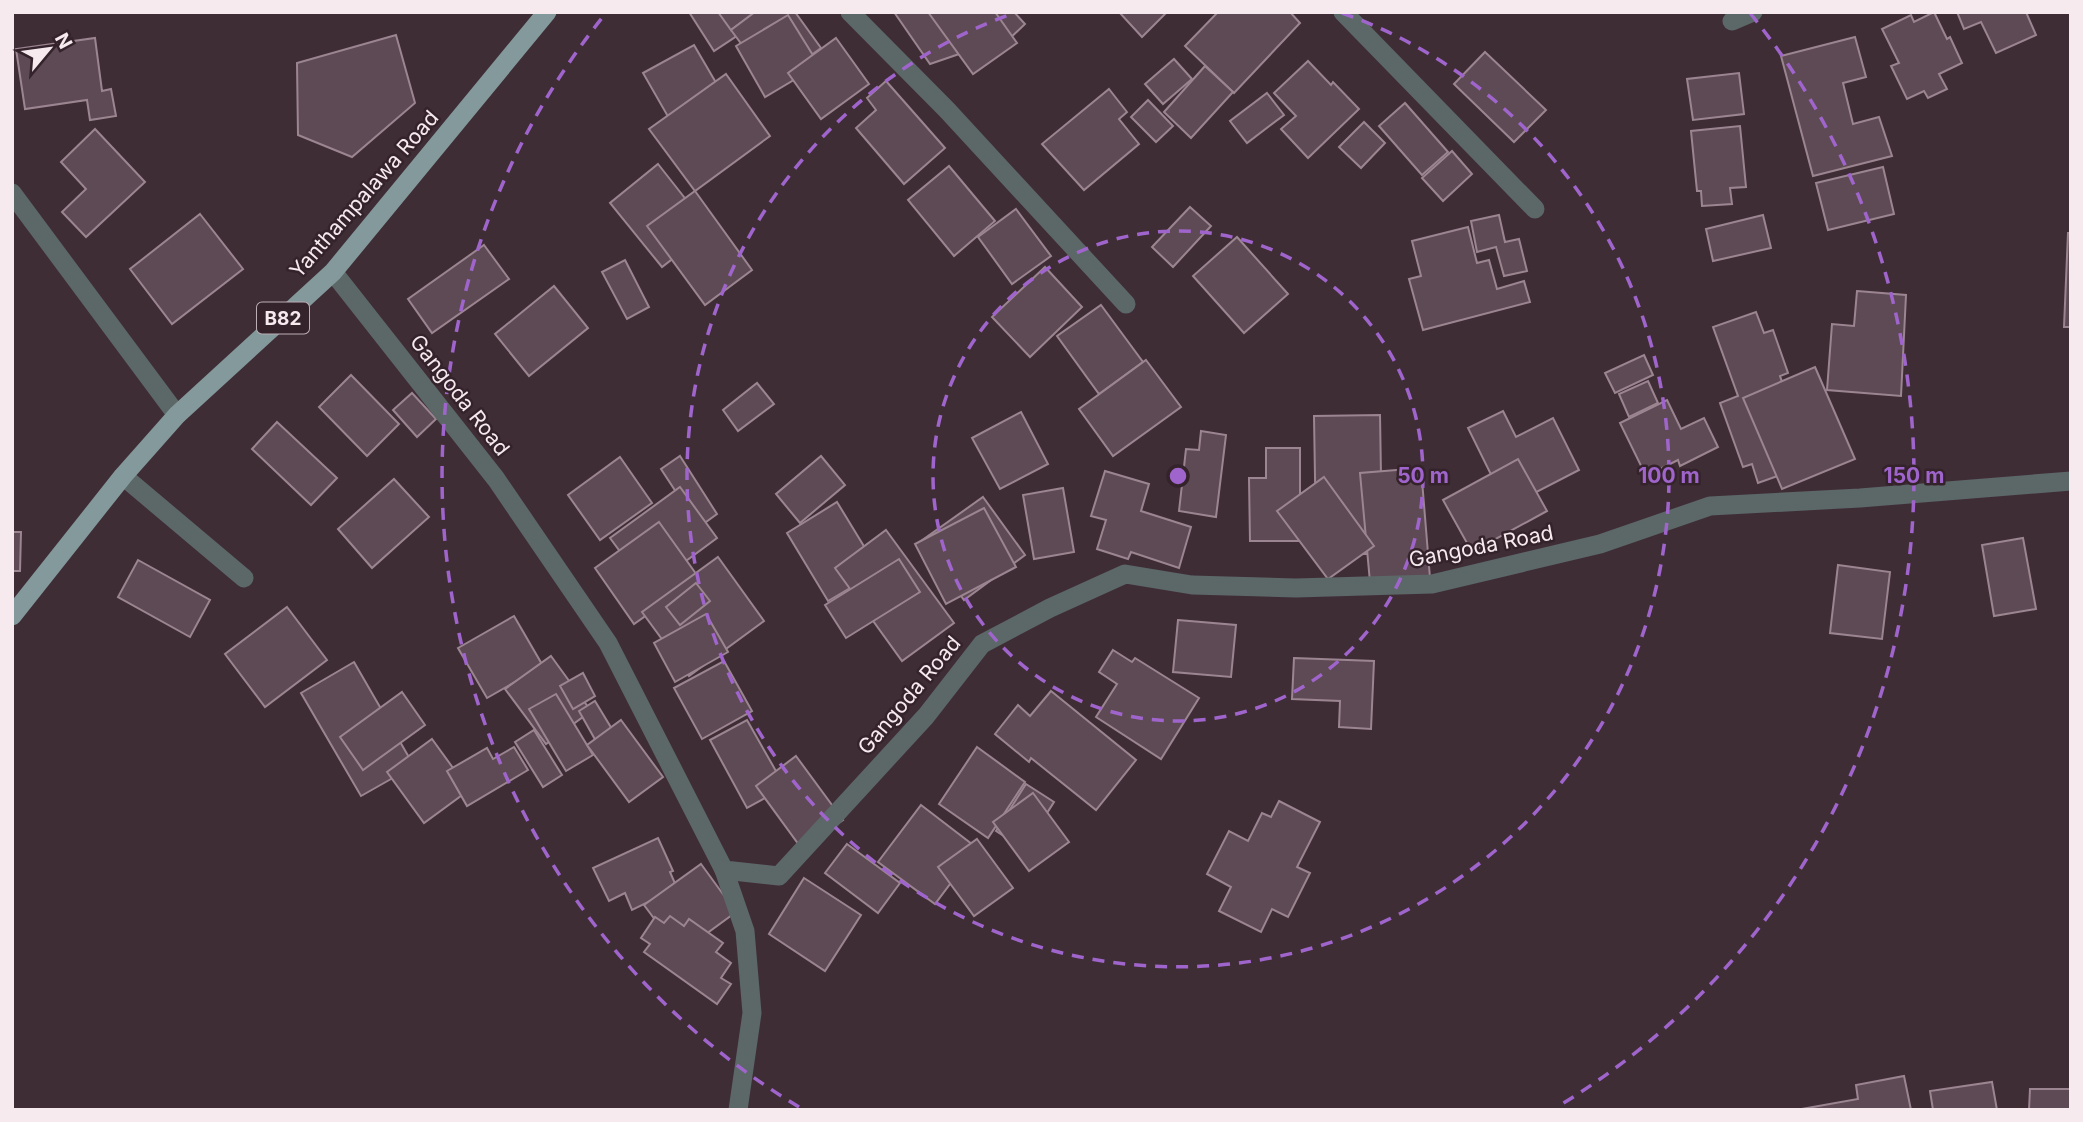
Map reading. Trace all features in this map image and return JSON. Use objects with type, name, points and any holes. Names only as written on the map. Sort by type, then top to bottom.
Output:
[{"type":"main road","name":"Yanthampalawa Road","points":[[12,616],[123,476],[177,415],[333,272],[547,12]]},
{"type":"street","points":[[850,12],[947,110],[1126,304]]},
{"type":"street","points":[[1343,12],[1535,209]]},
{"type":"street","points":[[1732,21],[1753,12]]},
{"type":"street","points":[[12,194],[177,415]]},
{"type":"street","name":"Gangoda Road","points":[[333,272],[496,479],[608,642],[724,870],[779,876],[926,716],[982,645],[1050,608],[1125,574],[1192,585],[1296,588],[1432,583],[1600,544],[1710,506],[1860,498],[2071,481]]},
{"type":"street","points":[[123,476],[244,578]]},
{"type":"street","points":[[724,870],[745,931],[752,1013],[738,1110]]},
{"type":"building","points":[[689,12],[773,12],[714,51]]},
{"type":"building","points":[[718,12],[755,12],[731,30]]},
{"type":"building","points":[[755,12],[795,12],[821,48],[771,84],[731,30]]},
{"type":"building","points":[[894,12],[1014,12],[1025,24],[1006,42],[1003,39],[930,64]]},
{"type":"building","points":[[928,12],[995,12],[1017,43],[973,74]]},
{"type":"building","points":[[1119,12],[1167,12],[1142,37]]},
{"type":"building","points":[[1218,12],[1290,12],[1300,23],[1234,93],[1185,46]]},
{"type":"building","points":[[1934,12],[1962,63],[1939,74],[1947,89],[1928,98],[1924,91],[1907,99],[1891,66],[1899,63],[1882,29],[1911,15],[1914,22]]},
{"type":"building","points":[[1957,12],[2026,12],[2036,35],[1996,53],[1981,22],[1964,29]]},
{"type":"building","points":[[788,15],[819,65],[765,97],[736,46]]},
{"type":"building","points":[[396,35],[415,103],[352,157],[298,135],[297,63]]},
{"type":"building","points":[[1855,37],[1866,77],[1843,83],[1853,124],[1879,117],[1892,156],[1813,176],[1781,56]]},
{"type":"building","points":[[95,38],[102,91],[111,89],[116,116],[90,120],[87,100],[25,109],[16,49]]},
{"type":"building","points":[[836,38],[869,84],[821,119],[788,73]]},
{"type":"building","points":[[694,45],[729,105],[678,134],[643,73]]},
{"type":"building","points":[[1485,52],[1546,110],[1514,142],[1454,84]]},
{"type":"building","points":[[1174,59],[1192,79],[1163,104],[1145,84]]},
{"type":"building","points":[[1308,61],[1359,109],[1308,158],[1281,129],[1296,116],[1274,93]]},
{"type":"building","points":[[1205,66],[1233,92],[1191,138],[1164,112]]},
{"type":"building","points":[[1739,73],[1744,114],[1693,120],[1687,79]]},
{"type":"building","points":[[726,74],[770,136],[695,191],[649,129]]},
{"type":"building","points":[[886,81],[945,148],[904,184],[856,128],[876,110],[867,98]]},
{"type":"building","points":[[1109,89],[1127,112],[1119,119],[1139,144],[1084,190],[1042,144]]},
{"type":"building","points":[[1267,93],[1284,115],[1247,143],[1230,121]]},
{"type":"building","points":[[1148,100],[1173,126],[1156,142],[1131,117]]},
{"type":"building","points":[[1405,103],[1448,152],[1422,175],[1379,126]]},
{"type":"building","points":[[1364,122],[1385,143],[1361,168],[1339,147]]},
{"type":"building","points":[[1740,126],[1746,187],[1730,188],[1732,204],[1702,206],[1701,191],[1697,191],[1691,131]]},
{"type":"building","points":[[95,129],[145,182],[86,237],[62,212],[86,189],[61,162]]},
{"type":"building","points":[[1452,151],[1472,174],[1443,201],[1422,178]]},
{"type":"building","points":[[658,164],[710,230],[662,267],[610,203]]},
{"type":"building","points":[[949,166],[995,221],[954,256],[908,200]]},
{"type":"building","points":[[1883,167],[1894,214],[1828,230],[1816,183]]},
{"type":"building","points":[[695,191],[752,270],[705,305],[647,226]]},
{"type":"building","points":[[1190,207],[1211,226],[1173,267],[1152,247]]},
{"type":"building","points":[[1016,209],[1051,256],[1012,284],[978,237]]},
{"type":"building","points":[[200,214],[243,269],[172,324],[130,269]]},
{"type":"building","points":[[1499,215],[1505,242],[1519,239],[1527,271],[1504,276],[1496,247],[1477,252],[1471,221]]},
{"type":"building","points":[[1763,215],[1771,248],[1713,261],[1706,229]]},
{"type":"building","points":[[1468,227],[1477,263],[1489,260],[1497,289],[1524,281],[1530,302],[1423,330],[1409,279],[1421,276],[1412,241]]},
{"type":"building","points":[[2068,233],[2071,233],[2071,327],[2064,327]]},
{"type":"building","points":[[1237,237],[1288,294],[1244,333],[1193,276]]},
{"type":"building","points":[[484,245],[509,279],[432,333],[408,299]]},
{"type":"building","points":[[625,260],[649,307],[627,319],[602,272]]},
{"type":"building","points":[[1045,267],[1082,307],[1030,357],[992,317]]},
{"type":"building","points":[[554,286],[588,328],[529,376],[495,334]]},
{"type":"building","points":[[1857,291],[1906,295],[1901,396],[1827,390],[1832,324],[1854,326]]},
{"type":"building","points":[[1101,305],[1143,362],[1099,394],[1057,336]]},
{"type":"building","points":[[1756,312],[1764,333],[1773,330],[1788,373],[1780,376],[1799,430],[1819,422],[1831,457],[1758,483],[1752,464],[1743,467],[1720,403],[1738,396],[1713,327]]},
{"type":"building","points":[[1644,355],[1653,375],[1615,393],[1605,373]]},
{"type":"building","points":[[1146,360],[1181,407],[1113,456],[1079,409]]},
{"type":"building","points":[[1815,367],[1855,459],[1782,489],[1743,398]]},
{"type":"building","points":[[351,375],[399,424],[367,456],[319,407]]},
{"type":"building","points":[[1648,381],[1658,403],[1629,417],[1619,394]]},
{"type":"building","points":[[757,383],[774,404],[738,431],[723,410]]},
{"type":"building","points":[[412,393],[436,419],[417,437],[393,410]]},
{"type":"building","points":[[1667,400],[1681,429],[1704,418],[1718,447],[1680,466],[1678,460],[1646,476],[1620,423]]},
{"type":"building","points":[[1503,411],[1516,437],[1553,418],[1579,470],[1507,507],[1468,428]]},
{"type":"building","points":[[1021,412],[1048,464],[1000,489],[972,438]]},
{"type":"building","points":[[1380,415],[1382,539],[1368,539],[1368,554],[1330,554],[1330,539],[1316,539],[1314,416]]},
{"type":"building","points":[[277,422],[337,478],[311,505],[252,449]]},
{"type":"building","points":[[1201,431],[1226,435],[1216,517],[1179,511],[1186,449],[1199,450]]},
{"type":"building","points":[[1266,448],[1300,448],[1300,541],[1250,541],[1249,478],[1266,478]]},
{"type":"building","points":[[680,456],[717,514],[699,527],[661,469]]},
{"type":"building","points":[[821,456],[845,485],[800,523],[776,494]]},
{"type":"building","points":[[620,457],[652,503],[600,540],[568,495]]},
{"type":"building","points":[[1518,459],[1547,511],[1472,552],[1443,500]]},
{"type":"building","points":[[1421,468],[1430,578],[1370,582],[1360,473]]},
{"type":"building","points":[[1105,471],[1149,484],[1141,511],[1191,527],[1179,568],[1131,552],[1128,559],[1097,549],[1106,520],[1091,516]]},
{"type":"building","points":[[1324,477],[1374,546],[1328,579],[1277,511]]},
{"type":"building","points":[[394,479],[429,517],[372,568],[338,529]]},
{"type":"building","points":[[680,487],[717,538],[648,589],[610,538]]},
{"type":"building","points":[[1063,488],[1074,552],[1034,559],[1023,495]]},
{"type":"building","points":[[983,497],[1025,555],[964,600],[921,541]]},
{"type":"building","points":[[837,502],[879,571],[828,601],[787,533]]},
{"type":"building","points":[[984,508],[1016,567],[946,604],[915,544]]},
{"type":"building","points":[[659,522],[699,578],[634,624],[595,568]]},
{"type":"building","points":[[886,530],[954,623],[902,661],[835,568]]},
{"type":"building","points":[[12,532],[21,532],[20,571],[12,571]]},
{"type":"building","points":[[2023,538],[2036,609],[1994,616],[1982,545]]},
{"type":"building","points":[[718,557],[764,621],[689,676],[642,612]]},
{"type":"building","points":[[899,559],[920,592],[846,638],[825,605]]},
{"type":"building","points":[[138,560],[210,600],[190,637],[118,597]]},
{"type":"building","points":[[1838,565],[1890,572],[1882,639],[1830,633]]},
{"type":"building","points":[[696,583],[710,601],[680,625],[666,607]]},
{"type":"building","points":[[287,607],[327,660],[265,707],[225,654]]},
{"type":"building","points":[[706,614],[728,652],[675,682],[654,643]]},
{"type":"building","points":[[514,616],[543,666],[487,698],[458,648]]},
{"type":"building","points":[[1178,620],[1236,625],[1231,677],[1173,672]]},
{"type":"building","points":[[1113,650],[1132,662],[1135,658],[1199,698],[1161,759],[1096,717],[1117,684],[1099,672]]},
{"type":"building","points":[[551,656],[591,711],[546,744],[505,689]]},
{"type":"building","points":[[1294,658],[1374,661],[1371,729],[1339,727],[1340,701],[1292,699]]},
{"type":"building","points":[[724,661],[752,711],[702,739],[674,688]]},
{"type":"building","points":[[354,662],[414,766],[361,796],[301,693]]},
{"type":"building","points":[[583,673],[595,696],[573,709],[560,686]]},
{"type":"building","points":[[1051,691],[1136,760],[1096,810],[1031,758],[1029,762],[995,734],[1018,705],[1030,716]]},
{"type":"building","points":[[402,692],[425,725],[363,770],[340,737]]},
{"type":"building","points":[[556,694],[593,755],[566,771],[529,709]]},
{"type":"building","points":[[595,701],[618,739],[601,750],[579,711]]},
{"type":"building","points":[[621,720],[663,777],[629,802],[587,745]]},
{"type":"building","points":[[747,720],[785,787],[747,808],[710,740]]},
{"type":"building","points":[[534,730],[562,775],[543,787],[515,742]]},
{"type":"building","points":[[432,739],[469,790],[424,823],[387,772]]},
{"type":"building","points":[[514,747],[528,770],[467,806],[447,771],[487,748],[493,759]]},
{"type":"building","points":[[977,747],[1025,782],[988,838],[939,804]]},
{"type":"building","points":[[796,756],[843,820],[802,849],[756,786]]},
{"type":"building","points":[[1026,784],[1054,802],[1024,849],[996,831]]},
{"type":"building","points":[[1033,793],[1069,842],[1029,871],[993,822]]},
{"type":"building","points":[[1279,801],[1320,822],[1297,867],[1310,873],[1288,917],[1272,909],[1261,932],[1219,911],[1231,887],[1207,874],[1229,831],[1248,841],[1262,813],[1271,817]]},
{"type":"building","points":[[921,805],[977,848],[935,904],[878,862]]},
{"type":"building","points":[[658,838],[673,871],[670,872],[677,888],[632,910],[625,893],[609,901],[593,868]]},
{"type":"building","points":[[977,839],[1013,888],[974,916],[938,867]]},
{"type":"building","points":[[847,844],[900,883],[878,913],[825,873]]},
{"type":"building","points":[[701,864],[736,912],[680,953],[644,905]]},
{"type":"building","points":[[804,878],[861,915],[825,971],[769,934]]},
{"type":"building","points":[[670,916],[684,926],[689,919],[723,943],[716,952],[731,963],[721,978],[731,984],[717,1004],[644,952],[650,944],[641,938],[655,917],[664,923]]},
{"type":"building","points":[[1904,1076],[1911,1110],[1796,1110],[1858,1099],[1856,1085]]},
{"type":"building","points":[[1992,1082],[1997,1110],[1933,1110],[1930,1091]]},
{"type":"building","points":[[2030,1089],[2071,1089],[2071,1110],[2029,1110]]}]
